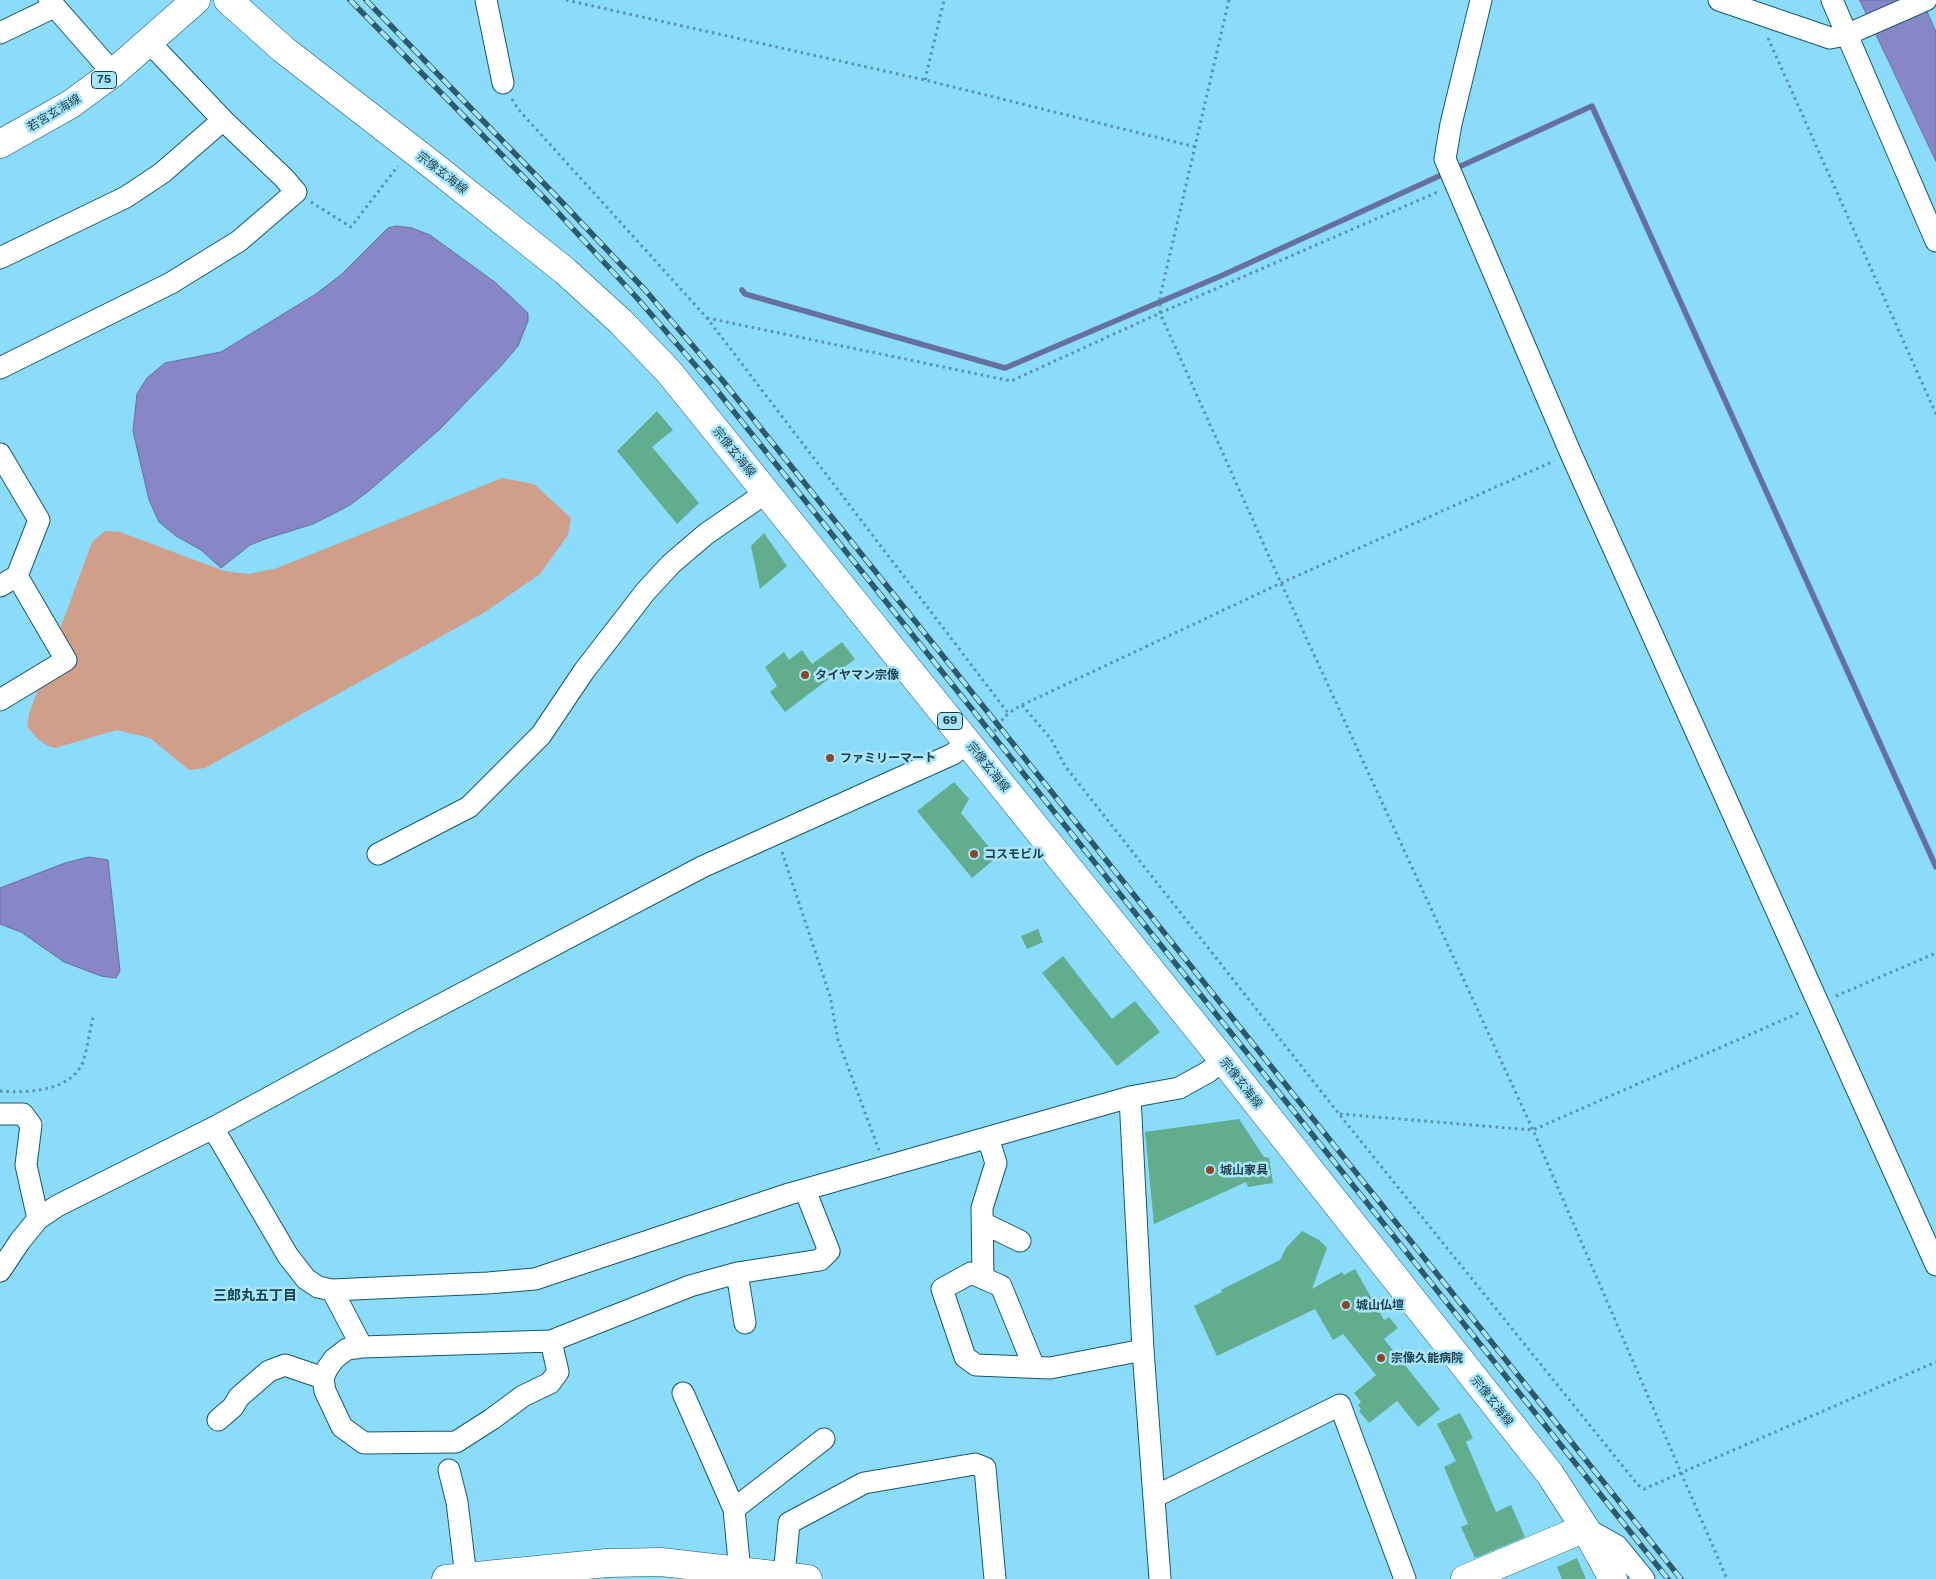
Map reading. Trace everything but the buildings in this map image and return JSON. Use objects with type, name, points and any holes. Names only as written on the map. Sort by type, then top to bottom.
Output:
[{"type":"main road","name":"若宮玄海線","points":[[0,144],[71,104],[113,73],[196,0]]},
{"type":"main road","name":"宗像玄海線","points":[[228,0],[284,50],[564,271],[621,322],[669,372],[1223,1060],[1550,1474],[1585,1528],[1613,1579]]},
{"type":"main road","points":[[1465,1579],[1585,1528]]},
{"type":"main road","points":[[456,1578],[607,1563],[661,1562],[739,1576],[796,1578]]},
{"type":"street","points":[[486,0],[503,83]]},
{"type":"street","points":[[1481,0],[1451,124],[1445,159],[1571,454],[1936,1265]]},
{"type":"street","points":[[1719,0],[1830,38],[1850,33],[1926,0]]},
{"type":"street","points":[[1832,0],[1850,33],[1936,242]]},
{"type":"street","points":[[0,33],[51,3],[113,73]]},
{"type":"street","points":[[0,368],[171,283],[239,241],[296,192],[284,178],[223,120],[149,42]]},
{"type":"street","points":[[0,258],[126,197],[162,173],[223,120]]},
{"type":"street","points":[[0,454],[39,520],[8,581],[66,660],[0,700]]},
{"type":"street","points":[[378,854],[469,808],[541,735],[584,671],[646,591],[671,564],[706,534],[767,492]]},
{"type":"street","points":[[0,1271],[20,1241],[38,1219],[57,1206],[213,1128],[408,1022],[693,872],[954,754],[973,749]]},
{"type":"street","points":[[213,1128],[288,1256],[306,1279],[318,1287],[332,1290],[488,1283],[535,1279],[805,1190],[1130,1097],[1179,1088],[1208,1072],[1223,1060]]},
{"type":"street","points":[[1130,1097],[1143,1350],[1160,1579]]},
{"type":"street","points":[[0,1114],[23,1114],[31,1126],[26,1165],[38,1219]]},
{"type":"street","points":[[983,1278],[982,1208],[996,1163],[988,1138]]},
{"type":"street","points":[[551,1341],[558,1372],[550,1383],[523,1396],[456,1442],[364,1443],[342,1427],[325,1391],[323,1378],[327,1369],[347,1349],[551,1341],[690,1286],[737,1273],[820,1260],[829,1251],[805,1190]]},
{"type":"street","points":[[983,1223],[1020,1241]]},
{"type":"street","points":[[737,1273],[745,1323]]},
{"type":"street","points":[[1034,1367],[1001,1286],[971,1273],[942,1289],[965,1357],[976,1365],[1050,1368],[1143,1350]]},
{"type":"street","points":[[332,1290],[362,1347]]},
{"type":"street","points":[[218,1420],[233,1407],[239,1397],[269,1371],[285,1365],[323,1378]]},
{"type":"street","points":[[683,1393],[734,1509],[739,1576]]},
{"type":"street","points":[[1154,1497],[1340,1404],[1405,1579]]},
{"type":"street","points":[[734,1509],[824,1439]]},
{"type":"street","points":[[796,1578],[789,1523],[864,1483],[975,1464],[985,1468],[996,1579]]},
{"type":"street","points":[[449,1470],[457,1502],[456,1578]]},
{"type":"street","points":[[1585,1528],[1617,1546],[1644,1579]]},
{"type":"path","points":[[566,0],[925,80],[1196,147]]},
{"type":"path","points":[[925,80],[944,0]]},
{"type":"path","points":[[1230,0],[1160,297],[1160,313],[1281,583],[1533,1130],[1727,1579]]},
{"type":"path","points":[[1757,14],[1936,414]]},
{"type":"path","points":[[503,83],[518,109],[707,318],[1008,713]]},
{"type":"path","points":[[296,192],[351,227],[411,149]]},
{"type":"path","points":[[707,318],[1011,380],[1455,184]]},
{"type":"path","points":[[973,749],[993,735],[997,724],[1008,713],[1022,705],[1281,583],[1571,454]]},
{"type":"path","points":[[1022,705],[1051,739],[1065,766],[1339,1114],[1638,1485],[1644,1489],[1936,1362]]},
{"type":"path","points":[[776,833],[830,996],[838,1040],[885,1167]]},
{"type":"path","points":[[1339,1114],[1533,1130],[1936,953]]},
{"type":"path","points":[[0,1092],[36,1090],[65,1083],[82,1066],[93,1018]]},
{"type":"shaded area","points":[[502,478],[534,484],[571,518],[568,535],[540,574],[485,612],[205,768],[189,770],[150,738],[117,730],[55,748],[39,740],[27,726],[29,714],[92,542],[105,531],[120,532],[224,571],[249,574],[277,568]]},
{"type":"water","points":[[1860,0],[1922,0],[1936,32],[1936,161]]},
{"type":"water","points":[[397,226],[412,228],[430,235],[496,283],[528,313],[528,321],[518,346],[440,429],[350,505],[313,524],[250,545],[221,568],[201,550],[176,536],[159,522],[149,500],[133,431],[137,394],[147,378],[165,363],[221,352],[316,294],[342,274],[388,228]]},
{"type":"water","points":[[89,857],[108,860],[120,971],[116,978],[101,976],[64,962],[21,932],[0,924],[0,888],[65,863]]},
{"type":"waterway","points":[[742,290],[745,294],[1005,368],[1223,275],[1592,106],[1936,867]]},
{"type":"railway","points":[[350,0],[550,204],[637,298],[715,388],[1668,1579]]},
{"type":"railway","points":[[366,0],[646,291],[723,381],[1681,1579]]},
{"type":"place","name":"タイヤマン宗像","points":[[805,675]]},
{"type":"place","name":"ファミリーマート","points":[[830,758]]},
{"type":"place","name":"コスモビル","points":[[974,854]]},
{"type":"place","name":"城山家具","points":[[1210,1170]]},
{"type":"place","name":"城山仏壇","points":[[1346,1305]]},
{"type":"place","name":"宗像久能病院","points":[[1381,1358]]},
{"type":"district","name":"三郎丸五丁目","points":[[255,1296]]}]
